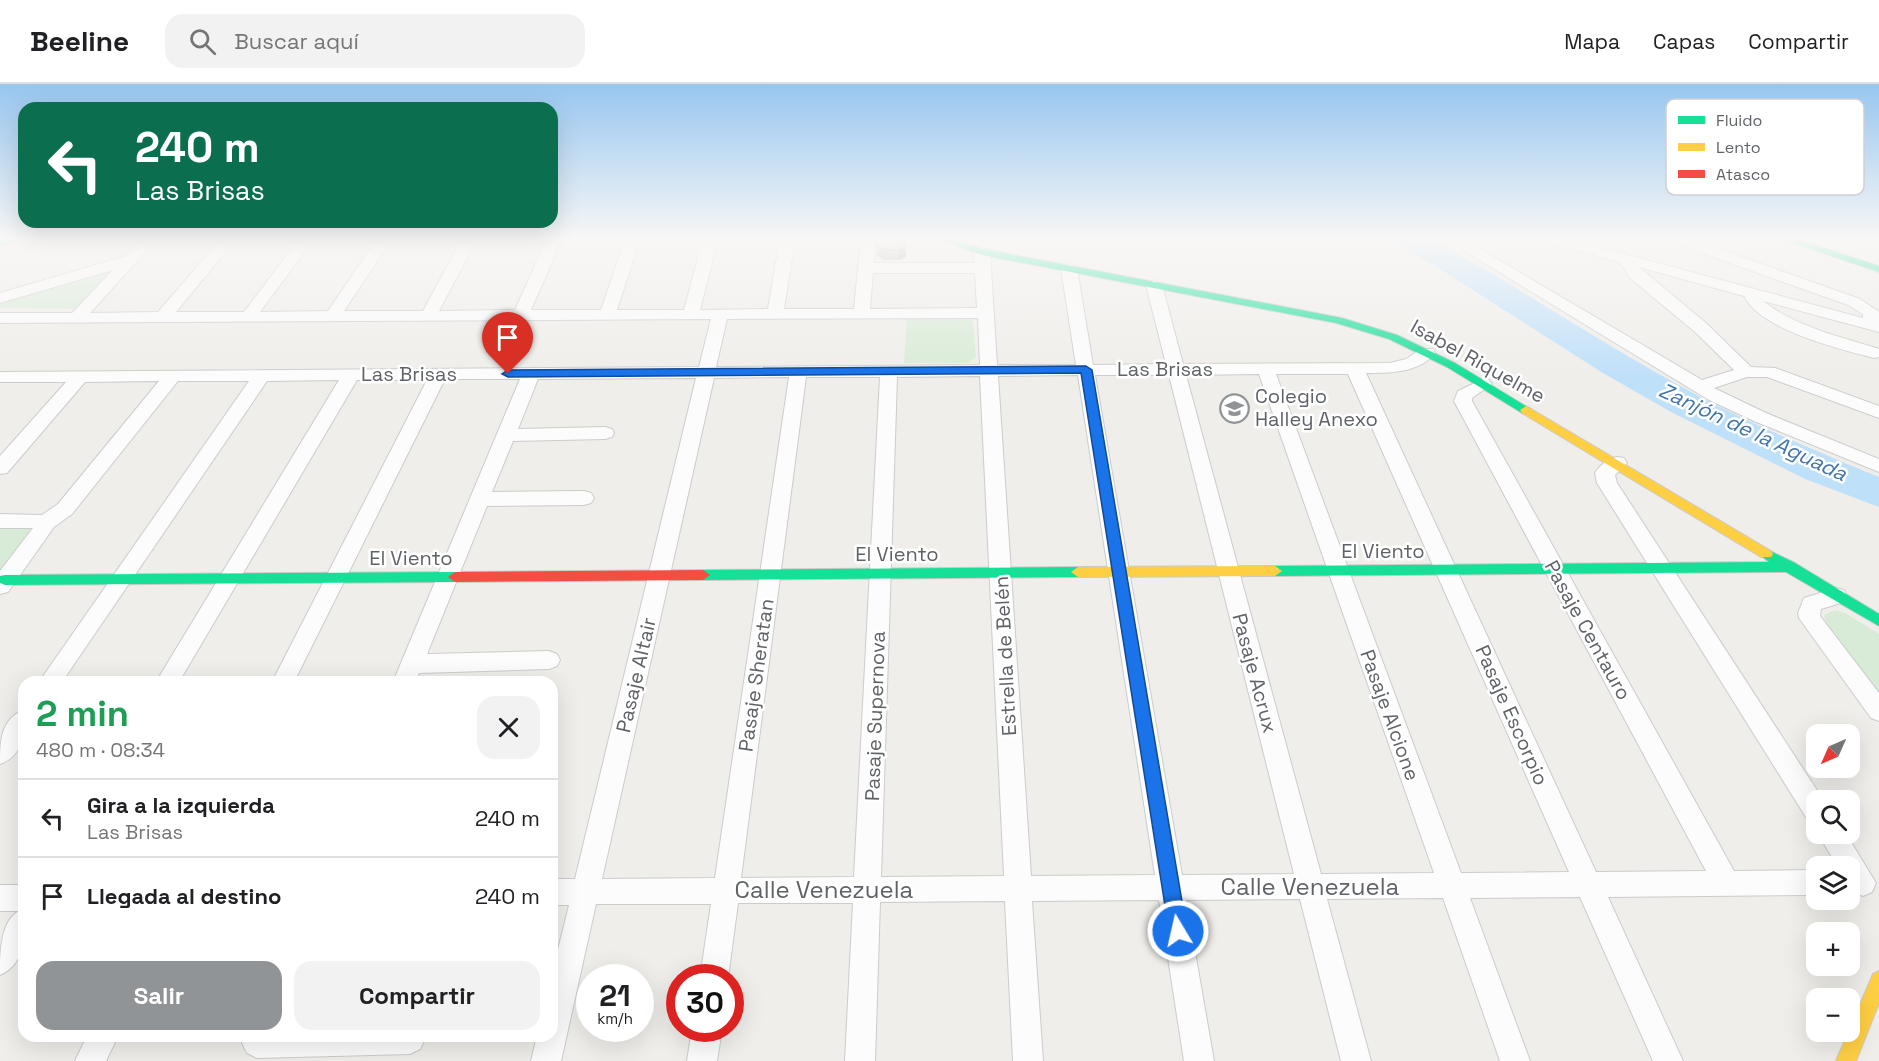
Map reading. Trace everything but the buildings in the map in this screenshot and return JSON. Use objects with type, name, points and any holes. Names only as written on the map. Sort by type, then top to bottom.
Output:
[{"type":"main road","name":"Isabel Riquelme","points":[[1154,285],[1354,324],[1393,337],[1483,384],[1879,621]]},
{"type":"main road","name":"El Viento","points":[[2,583],[229,578],[1790,567]]},
{"type":"main road","points":[[1846,1061],[1879,980]]},
{"type":"street","points":[[0,298],[45,285]]},
{"type":"street","points":[[77,317],[108,285]]},
{"type":"street","points":[[163,317],[190,285]]},
{"type":"street","points":[[249,316],[273,285]]},
{"type":"street","points":[[333,316],[354,285]]},
{"type":"street","points":[[428,316],[445,285]]},
{"type":"street","points":[[521,315],[535,285]]},
{"type":"street","points":[[607,315],[617,285]]},
{"type":"street","points":[[691,314],[699,285]]},
{"type":"street","points":[[776,314],[781,285]]},
{"type":"street","points":[[861,314],[864,285]]},
{"type":"street","name":"Estrella de Belén","points":[[983,285],[1029,1061]]},
{"type":"street","points":[[1072,285],[1199,1061]]},
{"type":"street","name":"Pasaje Acrux","points":[[1154,285],[1356,1061]]},
{"type":"street","points":[[1528,285],[1700,387],[1760,417],[1879,466]]},
{"type":"street","points":[[1648,285],[1701,328],[1746,372]]},
{"type":"street","points":[[1725,285],[1751,293],[1875,322]]},
{"type":"street","points":[[1734,285],[1875,322]]},
{"type":"street","points":[[1809,285],[1865,308],[1871,312],[1875,322]]},
{"type":"street","points":[[1751,293],[1756,306],[1775,318],[1874,353]]},
{"type":"street","points":[[0,318],[985,313]]},
{"type":"street","name":"Pasaje Altair","points":[[558,1011],[720,314]]},
{"type":"street","name":"Las Brisas","points":[[0,378],[1355,369],[1398,368],[1412,363],[1427,353]]},
{"type":"street","name":"Pasaje Alcione","points":[[1266,369],[1515,1061]]},
{"type":"street","name":"Pasaje Escorpio","points":[[1355,369],[1668,1061]]},
{"type":"street","name":"Pasaje Supernova","points":[[860,1061],[889,371]]},
{"type":"street","points":[[1700,387],[1746,372],[1761,371],[1790,378],[1879,412]]},
{"type":"street","name":"Pasaje Sheratan","points":[[716,964],[798,372]]},
{"type":"street","points":[[286,676],[439,374]]},
{"type":"street","points":[[531,374],[408,673],[549,660]]},
{"type":"street","points":[[171,676],[351,375]]},
{"type":"street","points":[[2,583],[44,529],[45,523],[65,509],[173,376]]},
{"type":"street","points":[[54,676],[261,376]]},
{"type":"street","points":[[0,468],[80,377]]},
{"type":"street","name":"Pasaje Centauro","points":[[1483,384],[1464,395],[1463,401],[1727,884]]},
{"type":"street","points":[[506,435],[605,433]]},
{"type":"street","points":[[1617,463],[1605,473],[1606,479],[1806,795]]},
{"type":"street","points":[[479,499],[584,498]]},
{"type":"street","points":[[0,521],[39,520],[45,523]]},
{"type":"street","points":[[1836,596],[1812,604],[1810,618],[1879,711]]},
{"type":"street","points":[[0,754],[18,728]]},
{"type":"street","points":[[1838,844],[1864,884]]},
{"type":"street","name":"Calle Venezuela","points":[[558,892],[1806,883]]},
{"type":"street","points":[[0,898],[18,898]]},
{"type":"street","points":[[0,962],[18,931]]},
{"type":"street","points":[[90,1061],[100,1042]]},
{"type":"street","points":[[256,1047],[366,1042]]},
{"type":"street","name":"Pasaje Altair","points":[[546,1061],[551,1042]]},
{"type":"street","points":[[702,1061],[705,1042]]},
{"type":"green space","points":[[62,285],[101,285],[78,309],[0,308],[0,303]]},
{"type":"green space","points":[[907,319],[973,320],[976,357],[968,363],[904,363]]},
{"type":"green space","points":[[28,526],[32,535],[0,574],[0,527]]},
{"type":"green space","points":[[1835,610],[1845,613],[1879,634],[1879,699],[1826,622],[1824,615]]},
{"type":"water","name":"Zanjón de la Aguada","points":[[1464,285],[1510,285],[1637,362],[1704,399],[1791,440],[1879,477],[1879,507],[1805,479],[1671,412],[1603,373]]},
{"type":"traffic: fast","points":[[1153,285],[1338,320],[1393,337],[1451,365],[1526,410]]},
{"type":"traffic: fast","points":[[1766,554],[1879,621]]},
{"type":"traffic: fast","points":[[1275,571],[1790,567]]},
{"type":"traffic: fast","points":[[703,575],[1078,572]]},
{"type":"traffic: fast","points":[[5,580],[455,577]]},
{"type":"traffic: slow","points":[[1526,410],[1766,554]]},
{"type":"traffic: slow","points":[[1078,572],[1275,571]]},
{"type":"traffic: slow","points":[[1846,1061],[1879,980]]},
{"type":"traffic: jam","points":[[455,577],[703,575]]},
{"type":"place","name":"Colegio Halley Anexo","points":[[1234,408]]},
{"type":"route","points":[[508,374],[1086,370],[1178,931]]}]
